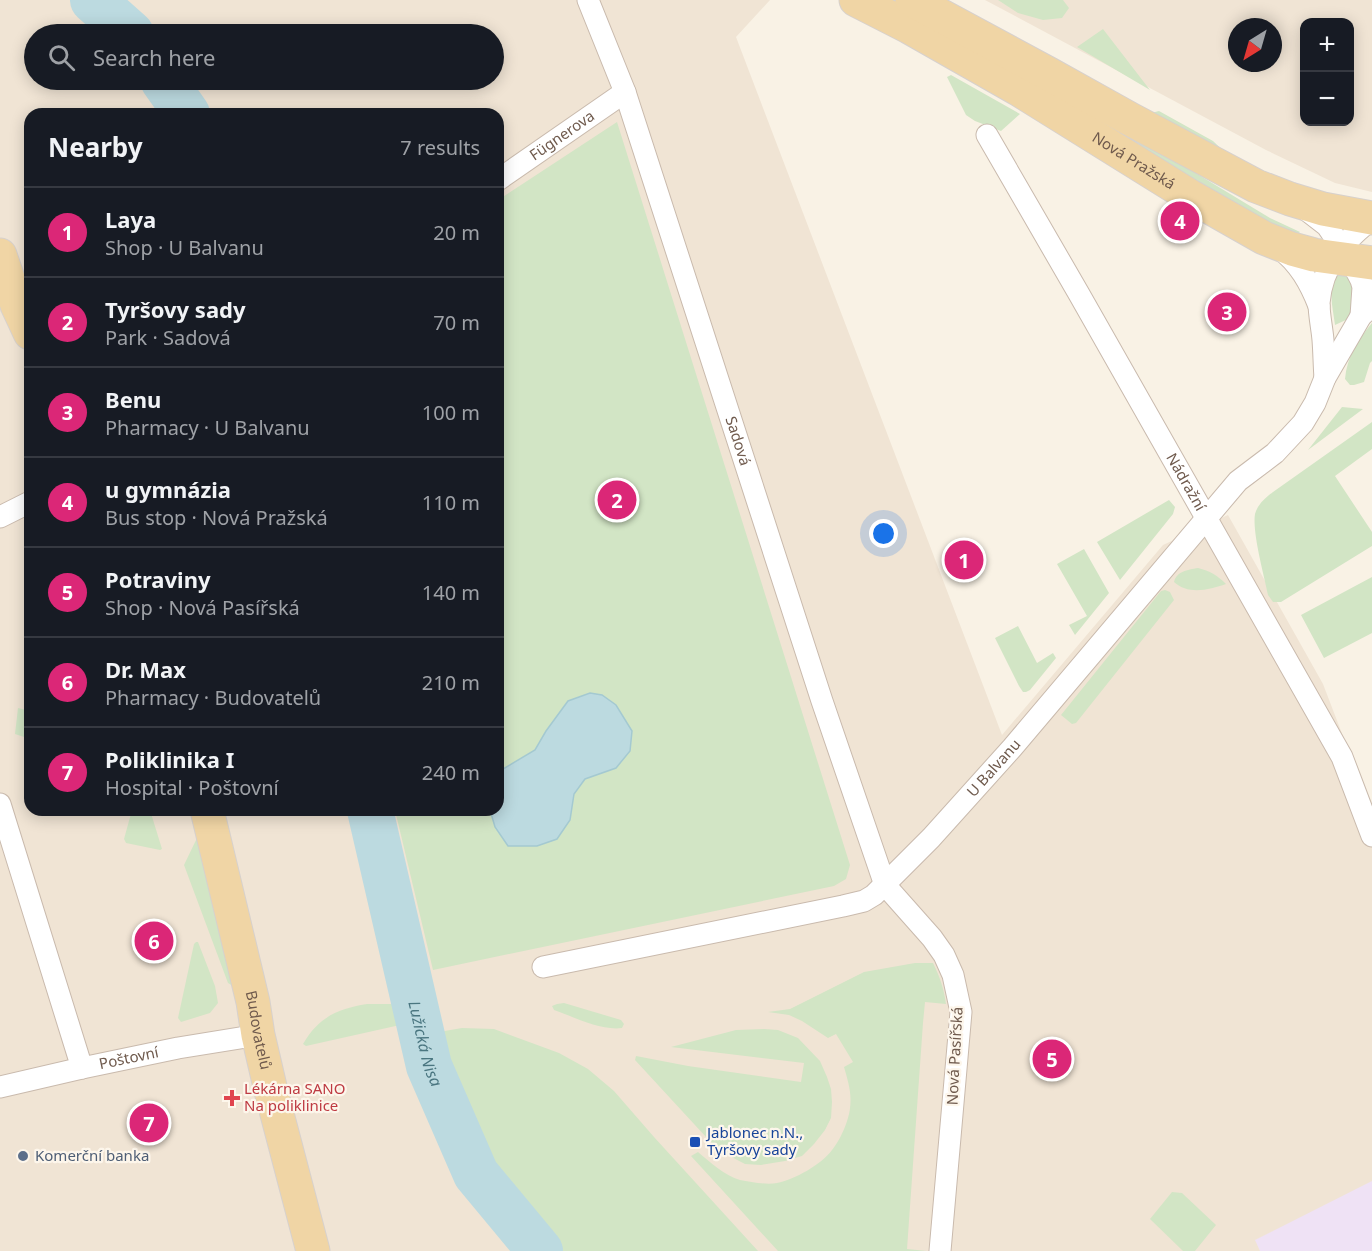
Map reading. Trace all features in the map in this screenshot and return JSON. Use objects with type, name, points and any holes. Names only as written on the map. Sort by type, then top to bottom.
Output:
[{"type":"main road","points":[[856,0],[906,9],[947,8],[1185,149],[1256,186],[1323,209],[1372,218]]},
{"type":"main road","name":"Nová Pražská","points":[[906,9],[1018,89],[1190,196],[1264,238],[1292,249],[1349,257]]},
{"type":"main road","points":[[0,255],[24,320]]},
{"type":"main road","name":"Budovatelů","points":[[208,816],[253,1002],[271,1091],[313,1251]]},
{"type":"street","name":"Sadová","points":[[588,0],[625,92],[822,701],[885,885]]},
{"type":"street","name":"Fügnerova","points":[[504,176],[625,92]]},
{"type":"street","name":"Nádražní","points":[[987,135],[1342,757],[1372,836]]},
{"type":"street","name":"U Balvanu","points":[[543,967],[864,901],[885,885],[931,838],[1012,748],[1238,481],[1275,453],[1303,423],[1315,403],[1324,378],[1367,311],[1361,280],[1349,257],[1327,226],[1290,199]]},
{"type":"street","name":"U Balvanu","points":[[1324,378],[1319,306],[1325,273],[1349,257],[1357,231],[1372,218]]},
{"type":"street","name":"U Balvanu","points":[[1264,238],[1282,250],[1294,262],[1311,286],[1319,306]]},
{"type":"street","points":[[0,517],[24,505]]},
{"type":"street","points":[[0,804],[82,1068]]},
{"type":"street","name":"Nová Pasířská","points":[[885,885],[944,955],[953,975],[961,1012],[940,1251]]},
{"type":"street","name":"Poštovní","points":[[0,1087],[178,1048],[258,1035]]},
{"type":"shaded area","points":[[0,0],[770,0],[736,37],[1002,735],[1163,545],[1228,515],[1323,684],[1372,812],[1372,1251],[0,1251]]},
{"type":"shaded area","points":[[985,0],[1372,0],[1372,192],[1335,183],[1266,150]]},
{"type":"shaded area","points":[[1372,1181],[1372,1251],[1260,1251],[1255,1240]]},
{"type":"green space","points":[[998,0],[1063,0],[1069,8],[1062,18],[1043,20],[1018,13]]},
{"type":"green space","points":[[1103,29],[1150,90],[1077,47]]},
{"type":"green space","points":[[951,75],[1020,114],[1001,131],[975,121],[966,115],[947,77]]},
{"type":"green space","points":[[1159,111],[1213,141],[1235,162],[1147,114]]},
{"type":"green space","points":[[617,122],[850,865],[846,879],[834,886],[433,970],[396,816],[504,816],[504,196]]},
{"type":"green space","points":[[1131,134],[1270,218],[1300,232],[1296,235],[1262,220],[1128,140]]},
{"type":"green space","points":[[1340,273],[1347,274],[1353,281],[1353,307],[1348,319],[1335,325],[1332,290]]},
{"type":"green space","points":[[1372,323],[1372,361],[1364,382],[1350,385],[1345,379],[1348,363],[1358,342]]},
{"type":"green space","points":[[1342,407],[1363,409],[1308,450]]},
{"type":"green space","points":[[1372,422],[1372,449],[1335,476],[1372,532],[1372,546],[1281,602],[1273,602],[1268,595],[1257,542],[1255,514],[1258,507],[1273,492]]},
{"type":"green space","points":[[1169,500],[1175,507],[1173,514],[1120,580],[1097,542]]},
{"type":"green space","points":[[1084,549],[1109,593],[1075,635],[1069,625],[1087,616],[1057,564]]},
{"type":"green space","points":[[1198,568],[1220,578],[1226,584],[1192,590],[1174,582],[1180,573]]},
{"type":"green space","points":[[1372,577],[1372,633],[1324,658],[1301,615]]},
{"type":"green space","points":[[1161,591],[1170,592],[1174,600],[1076,723],[1072,724],[1061,715]]},
{"type":"green space","points":[[1018,626],[1037,663],[1053,653],[1056,658],[1026,692],[1023,692],[1019,686],[995,638]]},
{"type":"green space","points":[[18,708],[24,710],[24,737],[15,734]]},
{"type":"green space","points":[[130,816],[152,816],[162,849],[126,843],[124,839]]},
{"type":"green space","points":[[197,838],[233,986],[228,983],[184,865]]},
{"type":"green space","points":[[196,942],[198,942],[215,986],[218,1003],[210,1013],[181,1022],[178,1018]]},
{"type":"green space","points":[[915,963],[933,963],[946,1004],[925,1002],[923,1023],[907,1249],[927,1251],[778,1251],[691,1156],[698,1152],[734,1178],[768,1184],[791,1179],[822,1161],[838,1141],[848,1118],[850,1097],[844,1067],[853,1062],[836,1034],[828,1038],[789,1015],[768,1012],[790,1009],[864,972]]},
{"type":"green space","points":[[564,1003],[621,1020],[624,1024],[622,1028],[597,1025],[554,1010],[552,1006]]},
{"type":"green space","points":[[367,1004],[395,1004],[400,1025],[306,1046],[303,1044],[316,1027],[330,1016]]},
{"type":"green space","points":[[462,1028],[494,1029],[559,1053],[588,1069],[614,1091],[758,1251],[556,1251],[508,1195],[456,1108],[428,1037],[439,1032]]},
{"type":"green space","points":[[736,1030],[778,1030],[798,1038],[820,1061],[831,1089],[831,1118],[825,1130],[802,1156],[761,1165],[745,1164],[718,1150],[635,1060],[636,1056],[801,1082],[804,1063],[671,1047]]},
{"type":"green space","points":[[1172,1192],[1182,1193],[1216,1225],[1195,1251],[1183,1251],[1150,1219]]},
{"type":"water","points":[[590,693],[602,695],[616,705],[632,731],[630,751],[616,768],[585,779],[574,794],[570,820],[557,839],[537,846],[508,846],[495,827],[492,816],[504,816],[504,768],[535,750],[568,701]]},
{"type":"waterway","name":"Lužická Nisa","points":[[93,0],[120,24]]},
{"type":"waterway","name":"Lužická Nisa","points":[[170,90],[183,108]]},
{"type":"waterway","name":"Lužická Nisa","points":[[371,816],[429,1066],[476,1174],[540,1251]]},
{"type":"place","name":"u gymnázia","points":[[1180,221]]},
{"type":"place","name":"Benu","points":[[1227,312]]},
{"type":"place","name":"Tyršovy sady","points":[[617,500]]},
{"type":"place","name":"Laya","points":[[964,560]]},
{"type":"place","name":"Dr. Max","points":[[154,941]]},
{"type":"place","name":"Potraviny","points":[[1052,1059]]},
{"type":"place","name":"Lékárna SANO Na poliklinice","points":[[232,1098]]},
{"type":"place","name":"Poliklinika I","points":[[149,1123]]},
{"type":"place","name":"Jablonec n.N., Tyršovy sady","points":[[695,1142]]},
{"type":"place","name":"Komerční banka","points":[[23,1156]]}]
